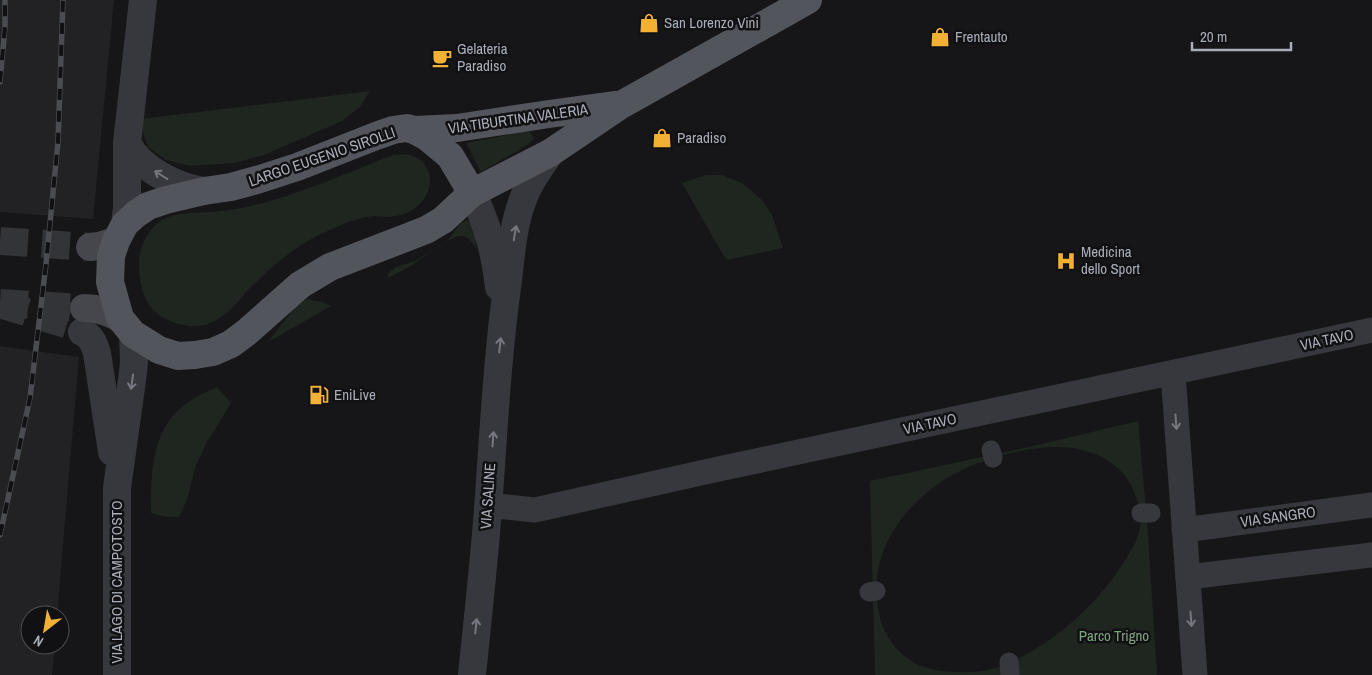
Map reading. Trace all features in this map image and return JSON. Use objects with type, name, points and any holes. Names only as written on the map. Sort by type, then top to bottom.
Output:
[{"type":"main road","name":"VIA TIBURTINA VALERIA","points":[[472,193],[550,153],[621,105],[808,0]]},
{"type":"main road","name":"VIA TIBURTINA VALERIA","points":[[414,130],[457,128],[621,105]]},
{"type":"main road","name":"LARGO EUGENIO SIROLLI","points":[[121,232],[136,214],[148,206],[166,200],[231,187],[278,174],[393,130],[407,128],[427,137],[450,156],[472,193]]},
{"type":"main road","points":[[83,320],[96,308],[109,312],[159,350],[178,356],[213,352],[231,344],[247,332],[300,285],[342,261],[426,230],[443,220],[472,193]]},
{"type":"main road","points":[[121,232],[112,256],[110,282],[126,326]]},
{"type":"main road","points":[[90,247],[99,246],[121,232]]},
{"type":"street","points":[[121,232],[127,208],[127,144],[142,0]]},
{"type":"street","points":[[127,144],[140,160],[161,175],[190,189],[204,191]]},
{"type":"street","name":"VIA SALINE","points":[[472,675],[488,505],[497,375],[514,237],[521,203],[527,189],[550,153]]},
{"type":"street","name":"VIA SALINE","points":[[472,193],[488,230],[497,272],[503,316]]},
{"type":"street","name":"VIA LAGO DI CAMPOTOSTO","points":[[83,320],[97,353],[118,488]]},
{"type":"street","name":"VIA LAGO DI CAMPOTOSTO","points":[[117,675],[118,488],[134,361],[126,326]]},
{"type":"street","name":"VIA TAVO","points":[[488,505],[535,510],[1372,330]]},
{"type":"street","points":[[1173,373],[1195,675]]},
{"type":"street","name":"VIA SANGRO","points":[[1184,530],[1372,505]]},
{"type":"street","points":[[1188,578],[1372,555]]},
{"type":"shaded area","points":[[0,0],[114,0],[93,219],[0,212]]},
{"type":"shaded area","points":[[0,346],[79,357],[58,605],[20,605],[20,655],[54,655],[52,675],[0,675]]},
{"type":"green space","points":[[370,91],[360,107],[342,121],[264,155],[234,163],[190,166],[166,160],[148,147],[143,133],[141,119]]},
{"type":"green space","points":[[530,132],[534,139],[481,172],[466,143]]},
{"type":"green space","points":[[404,154],[421,160],[430,175],[429,188],[420,204],[407,213],[396,216],[374,216],[352,221],[308,241],[276,264],[221,318],[204,325],[186,326],[159,315],[145,298],[139,269],[141,248],[152,229],[162,220],[176,215],[215,212],[261,204],[334,179],[393,155]]},
{"type":"green space","points":[[706,175],[722,175],[742,183],[762,200],[772,215],[783,248],[726,260],[682,183]]},
{"type":"green space","points":[[467,220],[474,230],[476,249],[468,238],[458,236],[388,278],[388,273],[396,267],[415,261],[448,240],[460,224]]},
{"type":"green space","points":[[308,299],[331,306],[268,342],[298,303]]},
{"type":"green space","points":[[217,387],[231,403],[207,442],[196,465],[187,500],[179,517],[166,517],[151,513],[153,465],[161,435],[179,409],[196,397]]},
{"type":"green space","name":"Parco Trigno","points":[[1138,421],[1147,520],[1157,675],[875,675],[870,481],[1029,447]],"holes":[[[1048,447],[1078,449],[1100,456],[1121,471],[1131,485],[1138,502],[1141,524],[1136,541],[1124,562],[1099,596],[1068,626],[1034,650],[1015,660],[988,670],[962,672],[927,668],[910,660],[902,654],[885,631],[879,613],[876,589],[879,567],[886,546],[896,526],[910,508],[927,493],[946,479],[966,468],[1006,454]]]},
{"type":"tunnel","points":[[0,241],[90,247]]},
{"type":"tunnel","points":[[0,303],[84,308]]},
{"type":"tunnel","points":[[0,304],[72,326],[82,332]]},
{"type":"railway","points":[[0,82],[5,27],[5,0]]},
{"type":"railway","points":[[0,535],[30,398],[46,264],[58,142],[63,0]]},
{"type":"place","name":"San Lorenzo Vini","points":[[649,23]]},
{"type":"place","name":"Frentauto","points":[[940,37]]},
{"type":"place","name":"Gelateria Paradiso","points":[[442,58]]},
{"type":"place","name":"Paradiso","points":[[662,138]]},
{"type":"place","name":"Medicina dello Sport","points":[[1066,261]]},
{"type":"place","name":"EniLive","points":[[319,395]]}]
